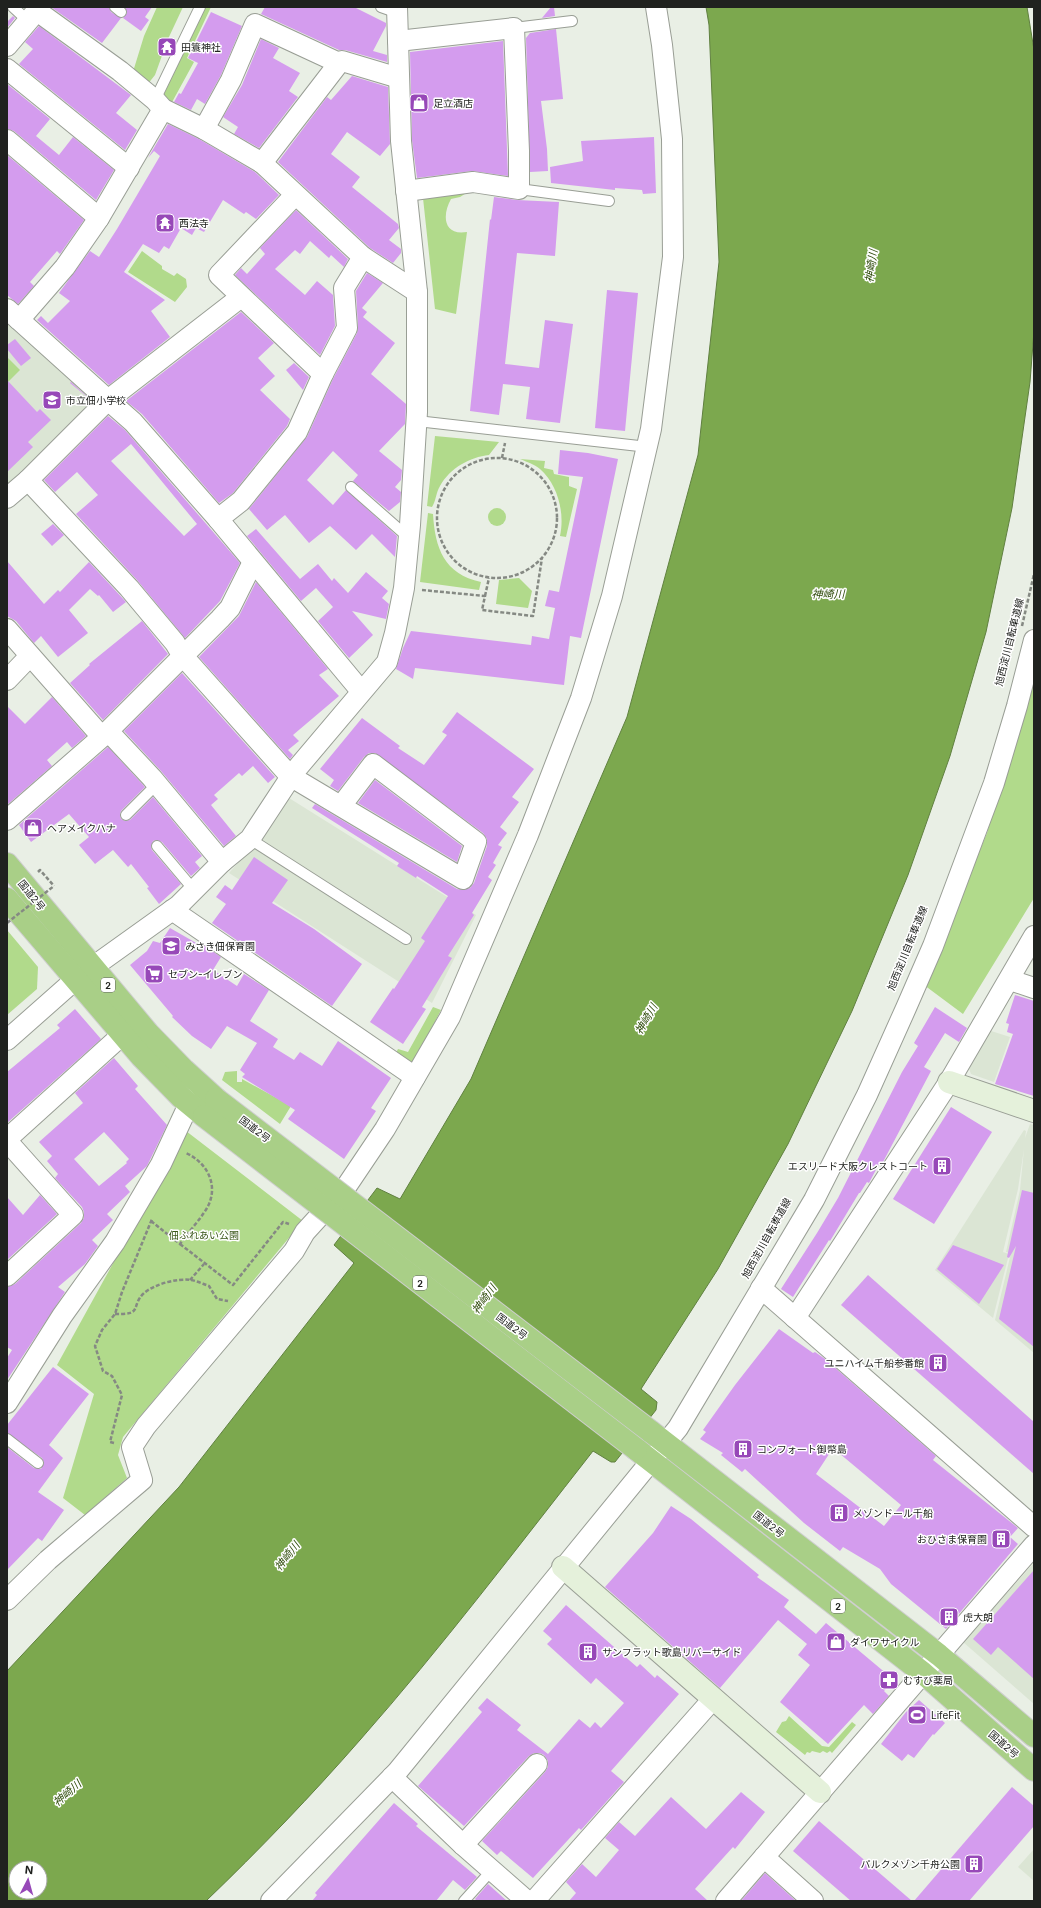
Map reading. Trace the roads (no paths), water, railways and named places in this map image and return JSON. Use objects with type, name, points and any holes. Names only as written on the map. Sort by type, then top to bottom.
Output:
[{"type":"highway","name":"国道2号","points":[[7,864],[84,974],[122,1035],[160,1076],[203,1102],[658,1438],[939,1655],[1034,1736]]},
{"type":"highway","name":"国道2号","points":[[7,899],[148,1034],[203,1102],[644,1455],[923,1673],[1034,1770]]},
{"type":"street","points":[[7,1600],[48,1560],[142,1480],[132,1447],[146,1426],[294,1251],[305,1232],[346,1187],[385,1129],[450,1017],[528,835],[581,698],[612,596],[651,429],[673,257],[672,139],[662,45],[656,7]]},
{"type":"street","points":[[7,1040],[84,974],[172,910],[222,862],[250,839],[290,776],[387,662],[404,588],[417,421],[417,292],[401,141],[398,41],[392,9]]},
{"type":"street","points":[[7,46],[35,13],[120,71],[159,105],[262,163],[363,257],[417,292]]},
{"type":"street","points":[[204,129],[231,80],[255,24],[339,63]]},
{"type":"street","points":[[398,41],[514,28],[519,189],[473,182],[406,191]]},
{"type":"street","points":[[262,163],[342,61],[399,78]]},
{"type":"street","points":[[7,69],[129,168]]},
{"type":"street","points":[[159,105],[129,168],[99,218],[65,267],[13,314],[133,422],[218,519],[361,692]]},
{"type":"street","points":[[7,140],[99,218]]},
{"type":"street","points":[[295,195],[219,275],[323,374]]},
{"type":"street","points":[[218,519],[241,500],[297,432],[323,374],[347,328],[344,288],[363,257]]},
{"type":"street","points":[[7,498],[28,480],[108,400],[241,297]]},
{"type":"street","points":[[28,480],[130,588],[175,643],[182,656],[290,776],[462,879],[476,842],[374,764],[341,806]]},
{"type":"street","points":[[7,820],[105,734],[230,608],[253,562]]},
{"type":"street","points":[[7,629],[30,656],[105,734],[157,784],[222,862]]},
{"type":"street","points":[[271,1901],[392,1777],[563,1567],[644,1455],[658,1438],[678,1428],[814,1200],[866,1095],[933,946],[994,783],[1017,706],[1027,637]]},
{"type":"street","points":[[7,680],[30,656]]},
{"type":"street","points":[[172,910],[415,1077]]},
{"type":"street","points":[[795,1318],[949,1082],[1010,980],[1034,936]]},
{"type":"street","points":[[1010,980],[1034,988]]},
{"type":"street","points":[[7,1276],[74,1215],[7,1140],[122,1035]]},
{"type":"street","points":[[949,1082],[1034,1111]]},
{"type":"street","points":[[7,1403],[62,1316],[115,1242],[170,1145],[203,1102]]},
{"type":"street","points":[[761,1288],[1034,1527]]},
{"type":"street","points":[[726,1901],[1034,1545]]},
{"type":"street","points":[[563,1567],[820,1792]]},
{"type":"street","points":[[534,1901],[713,1699]]},
{"type":"street","points":[[463,1845],[537,1764]]},
{"type":"street","points":[[392,1777],[463,1845],[527,1901]]},
{"type":"street","points":[[764,1857],[813,1901]]},
{"type":"lane","points":[[13,7],[35,13]]},
{"type":"lane","points":[[159,105],[200,7]]},
{"type":"lane","points":[[514,28],[572,21]]},
{"type":"lane","points":[[519,189],[609,201]]},
{"type":"lane","points":[[417,421],[648,447]]},
{"type":"lane","points":[[351,487],[409,538]]},
{"type":"lane","points":[[126,815],[157,784]]},
{"type":"lane","points":[[250,839],[406,939]]},
{"type":"lane","points":[[158,846],[194,890]]},
{"type":"lane","points":[[7,1439],[38,1463]]},
{"type":"lane","points":[[464,1901],[492,1870]]},
{"type":"water","name":"神崎川","points":[[706,7],[1027,7],[1034,50],[1034,331],[1030,382],[1012,508],[986,632],[950,756],[908,875],[852,1011],[788,1144],[718,1269],[641,1389],[657,1402],[656,1410],[615,1462],[611,1462],[593,1451],[479,1597],[420,1669],[342,1761],[304,1802],[206,1901],[7,1901],[7,1671],[179,1487],[354,1263],[334,1245],[377,1188],[400,1199],[471,1079],[627,717],[698,455],[719,262],[709,25]]},
{"type":"place","name":"田簑神社","points":[[167,47]]},
{"type":"place","name":"足立酒店","points":[[419,103]]},
{"type":"place","name":"西法寺","points":[[165,223]]},
{"type":"place","name":"市立佃小学校","points":[[52,400]]},
{"type":"place","name":"ヘアメイクハナ","points":[[33,828]]},
{"type":"place","name":"みさき佃保育園","points":[[171,946]]},
{"type":"place","name":"セブン-イレブン","points":[[154,974]]},
{"type":"place","name":"エスリード大阪クレストコート","points":[[942,1166]]},
{"type":"place","name":"ユニハイム千船参番館","points":[[938,1363]]},
{"type":"place","name":"コンフォート御幣島","points":[[743,1449]]},
{"type":"place","name":"メゾンドール千船","points":[[839,1513]]},
{"type":"place","name":"おひさま保育園","points":[[1001,1539]]},
{"type":"place","name":"虎大朗","points":[[949,1617]]},
{"type":"place","name":"ダイワサイクル","points":[[836,1642]]},
{"type":"place","name":"サンフラット歌島リバーサイド","points":[[588,1652]]},
{"type":"place","name":"むすび薬局","points":[[889,1680]]},
{"type":"place","name":"LifeFit","points":[[917,1715]]},
{"type":"place","name":"パルクメゾン千舟公園","points":[[974,1864]]},
{"type":"park label","name":"佃ふれあい公園","points":[[204,1235]]}]
